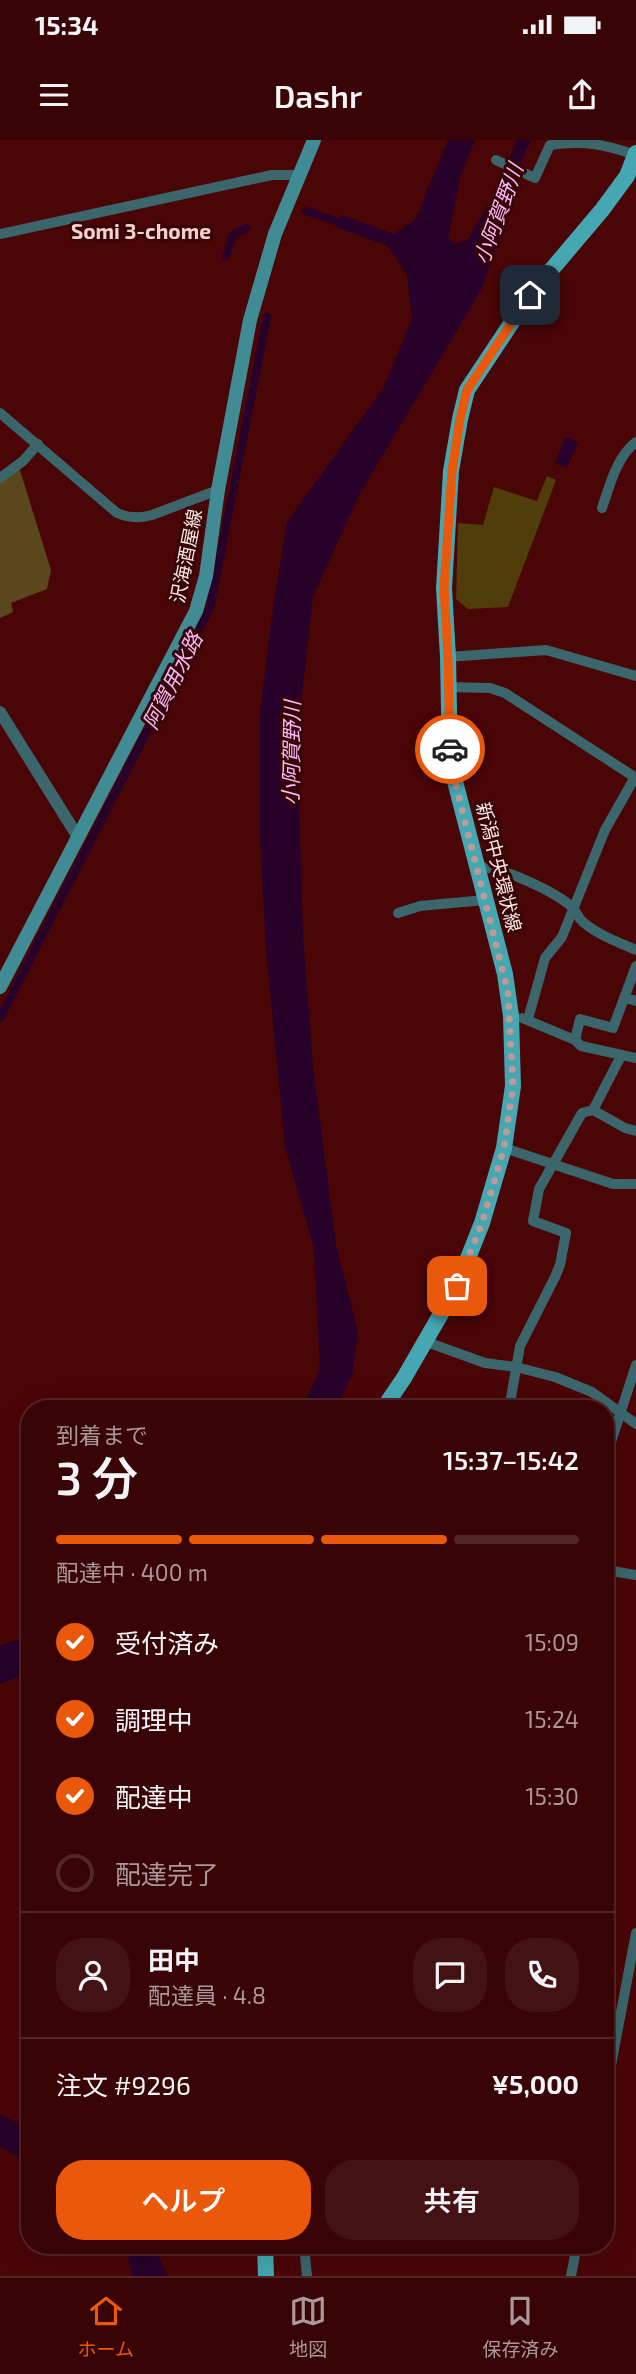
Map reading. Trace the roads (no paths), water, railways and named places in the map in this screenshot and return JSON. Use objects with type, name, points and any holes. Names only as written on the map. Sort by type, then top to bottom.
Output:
[{"type":"main road","name":"沢海酒屋線","points":[[0,988],[196,611],[206,576],[218,490],[250,320],[275,234],[314,140]]},
{"type":"main road","name":"新潟中央環状線","points":[[389,1400],[457,1286],[482,1223],[504,1148],[519,1017],[505,974],[450,762],[444,588],[452,471],[467,390],[530,295],[621,185],[636,154]]},
{"type":"main road","points":[[265,2254],[266,2276]]},
{"type":"street","points":[[496,160],[535,178],[550,145],[567,141],[601,142],[636,154]]},
{"type":"street","points":[[0,234],[272,175],[299,175]]},
{"type":"street","points":[[0,413],[117,513],[126,517],[152,516],[218,490]]},
{"type":"street","points":[[602,508],[620,460],[636,442]]},
{"type":"street","points":[[0,478],[23,461],[38,444]]},
{"type":"street","points":[[448,657],[546,650],[636,676]]},
{"type":"street","points":[[448,687],[490,688],[505,693],[635,777],[605,830],[562,937],[545,958],[519,1017],[575,1040],[581,1046],[636,1058]]},
{"type":"street","points":[[0,712],[78,837]]},
{"type":"street","points":[[478,867],[520,877],[573,908],[581,920],[599,933],[636,950]]},
{"type":"street","points":[[398,914],[420,906],[485,900]]},
{"type":"street","points":[[575,1040],[580,1019],[613,1028],[636,966]]},
{"type":"street","points":[[624,998],[636,1001]]},
{"type":"street","points":[[593,1110],[621,1056]]},
{"type":"street","points":[[510,1400],[520,1346],[560,1265],[566,1233],[533,1221],[539,1189],[582,1113],[593,1110],[625,1128],[636,1131]]},
{"type":"street","points":[[504,1148],[613,1184],[636,1185]]},
{"type":"street","points":[[424,1341],[485,1363],[516,1367],[555,1377],[592,1392],[603,1400]]},
{"type":"street","points":[[614,1432],[636,1365]]},
{"type":"street","points":[[614,1408],[636,1424]]},
{"type":"street","points":[[614,1571],[636,1575]]},
{"type":"street","points":[[614,2050],[636,1933]]},
{"type":"street","points":[[305,2254],[307,2276]]},
{"type":"street","points":[[571,2276],[575,2254]]},
{"type":"water","name":"小阿賀野川","points":[[448,140],[475,140],[460,177],[448,238],[455,244],[468,239],[495,193],[517,140],[531,140],[482,288],[359,495],[313,597],[297,739],[303,936],[313,1067],[336,1245],[358,1332],[352,1375],[340,1400],[305,1400],[320,1370],[314,1248],[285,1146],[266,949],[260,836],[260,712],[287,522],[384,387],[412,319],[407,275],[388,246],[336,227],[341,215],[394,234],[416,219]]},
{"type":"water","points":[[565,437],[578,442],[567,468],[555,463]]},
{"type":"water","points":[[21,1639],[21,1676],[0,1684],[0,1645]]},
{"type":"water","points":[[0,2114],[21,2124],[21,2158],[0,2147]]},
{"type":"water","points":[[127,2254],[157,2254],[168,2276],[132,2276]]},
{"type":"waterway","name":"阿賀用水路","points":[[306,211],[347,225]]},
{"type":"waterway","name":"阿賀用水路","points":[[226,256],[233,235],[246,228]]},
{"type":"waterway","name":"阿賀用水路","points":[[0,1018],[210,608],[267,317]]},
{"type":"district","name":"Somi 3-chome","points":[[141,232]]}]
